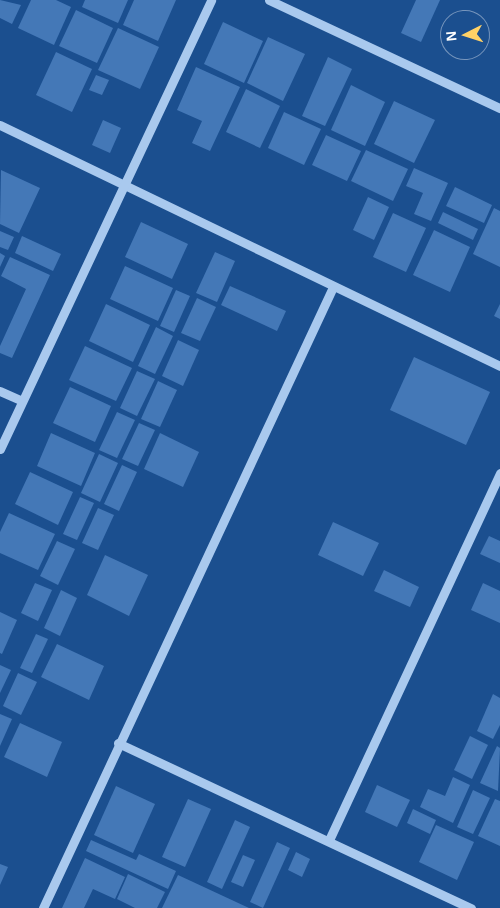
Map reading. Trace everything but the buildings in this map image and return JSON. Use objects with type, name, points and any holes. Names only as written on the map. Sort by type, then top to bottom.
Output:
[{"type":"street","points":[[0,449],[210,0]]},
{"type":"street","points":[[269,0],[500,108]]},
{"type":"street","points":[[0,125],[500,366]]},
{"type":"street","points":[[43,908],[118,743],[333,287]]},
{"type":"street","points":[[0,391],[22,402]]},
{"type":"street","points":[[329,840],[500,473]]},
{"type":"street","points":[[118,743],[471,908]]}]
